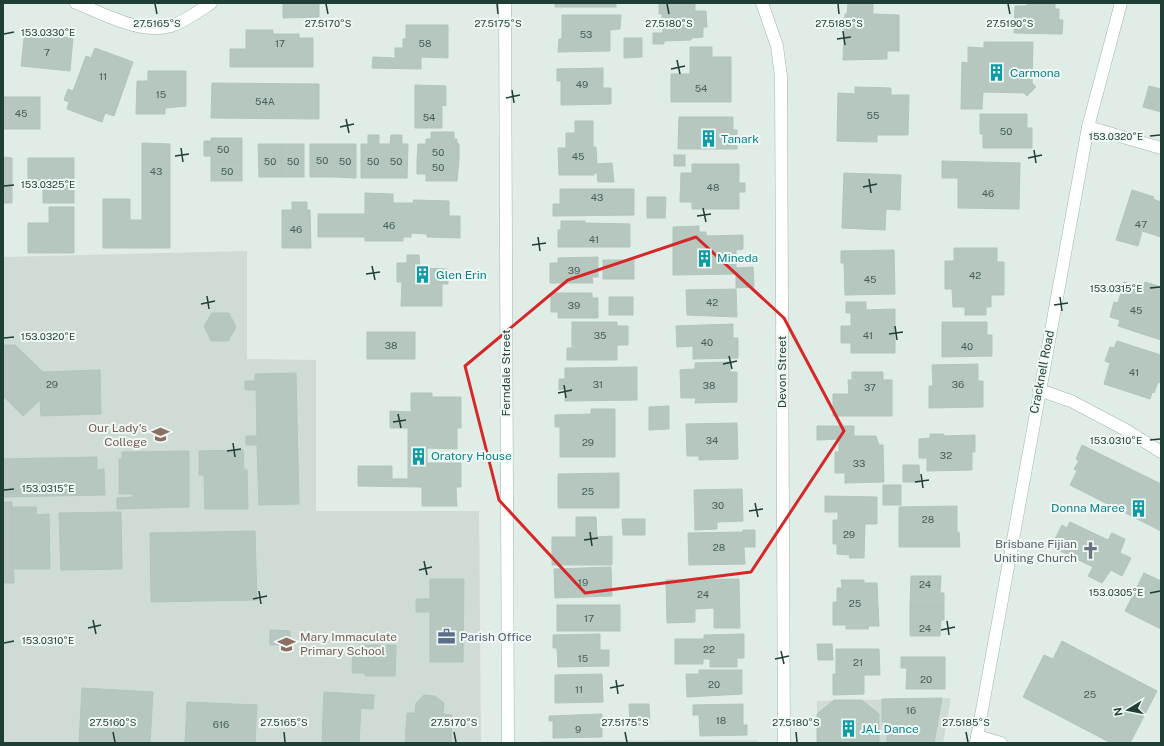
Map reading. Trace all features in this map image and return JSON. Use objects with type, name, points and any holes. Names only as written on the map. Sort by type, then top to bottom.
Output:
[{"type":"street","points":[[76,3],[136,25],[160,28],[182,22],[212,3]]},
{"type":"street","name":"Ferndale Street","points":[[506,3],[508,743]]},
{"type":"street","name":"Devon Street","points":[[762,3],[777,46],[780,76],[784,743]]},
{"type":"street","name":"Cracknell Road","points":[[976,740],[1088,126],[1121,3]]},
{"type":"street","points":[[1088,126],[1161,148]]},
{"type":"street","points":[[1039,390],[1071,401],[1126,430],[1161,452]]},
{"type":"street","points":[[976,740],[1001,743]]},
{"type":"highlighted area","points":[[696,237],[784,318],[844,431],[751,572],[585,593],[499,500],[465,366],[568,280]]},
{"type":"shaded area","name":"Our Lady's College","points":[[247,251],[247,359],[316,360],[316,511],[479,511],[481,743],[3,743],[3,257]]},
{"type":"shaded area","points":[[951,698],[943,743],[817,743],[817,701]]},
{"type":"shaded area","points":[[757,740],[757,743],[540,743],[540,741]]},
{"type":"building","points":[[283,3],[319,3],[319,17],[283,18]]},
{"type":"building","points":[[555,3],[616,3],[616,7],[555,7]]},
{"type":"building","points":[[659,3],[695,3],[695,11],[706,11],[707,27],[703,27],[703,37],[691,38],[691,40],[664,41],[664,44],[653,44],[653,33],[663,33],[662,14],[659,14]]},
{"type":"building","points":[[848,3],[873,3],[873,14],[899,15],[899,51],[887,51],[887,59],[843,60],[845,14],[847,14]]},
{"type":"building","points":[[1028,3],[1055,3],[1055,9],[1059,9],[1059,20],[1063,20],[1062,34],[1014,33],[1015,6],[1027,6]]},
{"type":"building","points":[[562,15],[621,15],[620,29],[610,30],[610,51],[558,52],[559,39],[562,39]]},
{"type":"building","points":[[406,25],[448,25],[448,58],[421,57],[421,69],[372,68],[373,57],[395,58],[395,48],[403,48],[403,39],[406,39]]},
{"type":"building","points":[[25,30],[51,32],[51,36],[73,38],[70,71],[21,66]]},
{"type":"building","points":[[246,30],[273,30],[273,34],[299,34],[299,38],[313,38],[313,67],[230,67],[230,49],[246,49]]},
{"type":"building","points":[[624,38],[642,38],[642,57],[624,58]]},
{"type":"building","name":"Carmona","points":[[984,42],[1033,42],[1032,83],[1036,87],[1027,96],[1024,93],[983,92],[982,109],[961,109],[962,62],[968,63],[968,47],[984,48]]},
{"type":"building","points":[[690,47],[712,47],[712,57],[731,57],[731,102],[671,102],[671,74],[690,74]]},
{"type":"building","points":[[95,48],[133,62],[114,116],[105,113],[102,122],[67,109],[69,102],[64,100],[68,89],[73,91],[86,56],[91,58]]},
{"type":"building","points":[[603,68],[603,88],[611,88],[611,104],[561,105],[561,81],[557,81],[557,69]]},
{"type":"building","points":[[148,71],[186,71],[186,106],[165,108],[165,114],[136,114],[137,81],[148,81]]},
{"type":"building","points":[[212,83],[319,84],[319,119],[211,118]]},
{"type":"building","points":[[415,85],[446,86],[446,106],[442,105],[442,128],[415,128]]},
{"type":"building","points":[[1149,86],[1161,89],[1161,112],[1143,107]]},
{"type":"building","points":[[855,87],[891,88],[891,95],[909,95],[908,135],[877,135],[877,142],[837,141],[838,93],[855,94]]},
{"type":"building","points":[[3,97],[40,97],[40,129],[3,129]]},
{"type":"building","points":[[980,114],[1027,114],[1027,128],[1032,128],[1032,148],[983,148],[983,134],[980,134]]},
{"type":"building","name":"Tanark","points":[[679,117],[733,117],[733,130],[737,130],[737,149],[678,149]]},
{"type":"building","points":[[575,121],[593,121],[593,147],[596,147],[597,164],[612,163],[614,182],[598,182],[597,173],[594,173],[594,175],[559,175],[558,148],[566,148],[566,133],[575,133]]},
{"type":"building","points":[[431,132],[454,132],[454,139],[457,139],[457,143],[459,144],[459,160],[417,160],[418,144],[426,144],[426,139],[431,139]]},
{"type":"building","points":[[368,135],[379,135],[379,144],[384,144],[384,178],[361,178],[361,144],[368,144]]},
{"type":"building","points":[[391,135],[402,135],[402,144],[408,144],[407,178],[384,178],[384,144],[390,144]]},
{"type":"building","points":[[211,138],[242,138],[242,161],[211,161],[211,156],[204,156],[204,141],[211,141]]},
{"type":"building","points":[[142,143],[170,144],[170,248],[103,248],[103,199],[130,199],[130,220],[142,220]]},
{"type":"building","points":[[258,144],[282,144],[282,177],[259,177]]},
{"type":"building","points":[[282,144],[304,144],[304,177],[282,177]]},
{"type":"building","points":[[310,144],[334,144],[334,177],[310,177]]},
{"type":"building","points":[[334,144],[356,144],[356,178],[334,177]]},
{"type":"building","points":[[674,155],[685,155],[685,166],[674,166]]},
{"type":"building","points":[[3,157],[12,158],[12,203],[3,203]]},
{"type":"building","points":[[28,158],[74,158],[74,203],[43,203],[43,184],[28,184]]},
{"type":"building","points":[[417,160],[459,160],[457,181],[426,181],[426,174],[417,174]]},
{"type":"building","points":[[211,161],[242,161],[242,181],[211,181]]},
{"type":"building","points":[[942,161],[1020,163],[1019,209],[958,208],[958,178],[942,178]]},
{"type":"building","points":[[692,164],[739,164],[739,183],[745,183],[745,192],[739,192],[739,209],[692,209],[692,202],[680,202],[681,173],[692,173]]},
{"type":"building","points":[[844,173],[901,175],[900,210],[886,209],[885,230],[842,228]]},
{"type":"building","points":[[560,189],[634,189],[634,215],[553,216],[553,204],[560,204]]},
{"type":"building","points":[[1132,190],[1154,197],[1153,199],[1161,202],[1161,237],[1142,231],[1138,246],[1116,240]]},
{"type":"building","points":[[365,193],[393,194],[393,203],[414,203],[413,200],[449,201],[449,216],[460,216],[460,238],[427,237],[427,234],[411,233],[411,237],[403,237],[403,241],[365,241],[365,237],[318,237],[318,214],[365,214]]},
{"type":"building","points":[[647,197],[666,197],[665,218],[647,218]]},
{"type":"building","points":[[292,202],[307,202],[307,210],[310,210],[311,248],[282,248],[282,210],[292,210]]},
{"type":"building","points":[[49,207],[74,207],[74,253],[28,253],[28,223],[49,223]]},
{"type":"building","points":[[561,221],[630,224],[630,247],[558,247],[558,230],[561,230]]},
{"type":"building","name":"Mineda","points":[[699,226],[699,232],[706,232],[706,236],[743,235],[743,249],[736,250],[736,268],[753,267],[754,287],[736,288],[736,274],[673,275],[673,227]]},
{"type":"building","points":[[954,248],[997,248],[997,262],[1004,262],[1004,295],[991,295],[991,307],[986,307],[986,315],[965,315],[965,307],[953,307],[952,289],[945,289],[945,261],[954,261]]},
{"type":"building","points":[[894,250],[895,294],[845,295],[844,263],[841,263],[841,251]]},
{"type":"building","name":"Glen Erin","points":[[407,255],[419,255],[420,268],[448,269],[448,284],[442,284],[442,306],[401,306],[402,282],[397,282],[397,263],[407,263]]},
{"type":"building","points":[[598,257],[598,277],[592,277],[593,283],[550,283],[550,263],[558,263],[558,258]]},
{"type":"building","points":[[603,260],[634,260],[634,279],[603,279]]},
{"type":"building","points":[[1124,282],[1143,288],[1145,282],[1161,287],[1161,340],[1118,326],[1120,320],[1110,317],[1114,302],[1118,303]]},
{"type":"building","points":[[736,289],[737,317],[687,315],[686,290]]},
{"type":"building","points":[[551,293],[592,293],[592,298],[598,298],[598,318],[558,318],[558,312],[551,312]]},
{"type":"building","points":[[609,297],[633,297],[633,315],[609,315]]},
{"type":"building","points":[[846,302],[866,302],[866,310],[895,309],[895,353],[851,353],[851,343],[841,343],[841,326],[851,326],[851,313],[846,313]]},
{"type":"building","points":[[212,313],[229,313],[236,327],[228,341],[211,341],[204,326]]},
{"type":"building","points":[[572,322],[617,322],[617,326],[628,326],[628,345],[617,345],[617,360],[567,360],[567,348],[572,348]]},
{"type":"building","points":[[942,322],[987,322],[987,335],[992,335],[992,356],[942,357]]},
{"type":"building","points":[[733,324],[733,338],[738,338],[738,358],[693,359],[693,346],[677,347],[676,326]]},
{"type":"building","points":[[367,332],[415,332],[415,359],[367,359]]},
{"type":"building","points":[[1117,341],[1161,355],[1161,383],[1158,382],[1150,399],[1104,384],[1110,363],[1105,361],[1110,347],[1114,348]]},
{"type":"building","points":[[3,345],[15,345],[43,372],[100,370],[101,414],[41,416],[40,400],[23,416],[3,396]]},
{"type":"building","points":[[730,362],[730,372],[737,372],[737,402],[695,403],[696,398],[681,398],[680,370],[695,369],[695,363]]},
{"type":"building","points":[[978,364],[978,381],[983,381],[983,407],[929,408],[929,386],[933,386],[932,365]]},
{"type":"building","points":[[637,367],[637,400],[565,401],[565,389],[559,390],[559,379],[565,379],[565,368]]},
{"type":"building","points":[[852,372],[883,372],[883,380],[892,380],[892,416],[833,416],[833,394],[849,394],[848,380],[852,380]]},
{"type":"building","points":[[296,373],[299,504],[259,505],[257,445],[246,445],[246,436],[257,436],[256,390],[245,390],[245,381],[255,381],[255,374]]},
{"type":"building","name":"Oratory House","points":[[411,393],[432,393],[432,397],[461,397],[461,428],[457,428],[457,449],[427,448],[427,463],[461,463],[461,487],[456,487],[457,506],[422,506],[422,487],[358,486],[358,466],[392,466],[392,479],[408,479],[408,428],[390,428],[390,411],[411,412]]},
{"type":"building","points":[[669,406],[669,429],[649,430],[649,407]]},
{"type":"building","points":[[591,409],[615,409],[615,457],[560,457],[560,427],[555,427],[555,415],[591,414]]},
{"type":"building","points":[[737,423],[738,459],[699,460],[699,456],[687,456],[686,424]]},
{"type":"building","points":[[817,426],[854,426],[854,436],[876,436],[879,445],[883,445],[884,482],[845,483],[845,473],[835,473],[835,452],[839,452],[839,439],[817,440]]},
{"type":"building","points":[[930,434],[944,434],[944,436],[975,435],[975,452],[972,452],[972,470],[927,471],[927,458],[919,458],[919,439],[930,438]]},
{"type":"building","name":"Donna Maree","points":[[1082,445],[1161,484],[1161,531],[1070,485],[1077,471],[1074,469],[1079,461],[1076,459]]},
{"type":"building","points":[[243,450],[244,470],[247,470],[248,509],[205,509],[204,475],[199,475],[199,451]]},
{"type":"building","points":[[189,451],[189,507],[117,509],[117,498],[133,497],[133,494],[119,494],[119,459],[122,459],[122,452]]},
{"type":"building","points":[[97,457],[97,470],[104,469],[105,495],[3,497],[3,459]]},
{"type":"building","points":[[903,465],[919,465],[920,482],[903,482]]},
{"type":"building","points":[[619,473],[619,508],[558,508],[558,474]]},
{"type":"building","points":[[883,485],[901,485],[901,505],[883,505]]},
{"type":"building","points":[[742,489],[743,521],[717,522],[717,529],[695,530],[694,490]]},
{"type":"building","points":[[825,496],[877,497],[877,524],[865,524],[864,558],[849,558],[850,555],[837,554],[837,544],[833,544],[833,520],[838,520],[838,512],[825,512]]},
{"type":"building","points":[[3,502],[12,502],[14,583],[3,583]]},
{"type":"building","points":[[957,506],[957,532],[959,532],[960,547],[899,547],[899,507]]},
{"type":"building","points":[[12,507],[36,507],[37,515],[49,514],[50,569],[13,569]]},
{"type":"building","points":[[121,512],[122,569],[61,570],[59,513]]},
{"type":"building","points":[[576,517],[596,517],[597,537],[612,536],[612,565],[552,565],[552,537],[576,537]]},
{"type":"building","points":[[622,519],[645,519],[645,535],[623,535]]},
{"type":"building","name":"Brisbane Fijian Uniting Church","points":[[1070,522],[1108,540],[1112,533],[1125,539],[1120,553],[1131,558],[1122,576],[1111,570],[1102,583],[1088,576],[1093,567],[1056,549],[1059,541],[1055,539],[1062,525],[1067,528]]},
{"type":"building","points":[[743,530],[755,530],[755,547],[744,547],[745,564],[689,565],[688,533],[743,532]]},
{"type":"building","points":[[255,531],[257,600],[151,602],[150,533]]},
{"type":"building","points":[[611,567],[612,596],[555,598],[554,569]]},
{"type":"building","points":[[1144,573],[1161,581],[1161,629],[1125,611]]},
{"type":"building","points":[[911,576],[941,576],[940,593],[944,593],[944,607],[910,606]]},
{"type":"building","name":"Parish Office","points":[[430,579],[464,579],[463,662],[430,662],[430,612],[416,612],[416,599],[430,599]]},
{"type":"building","points":[[739,579],[740,628],[714,628],[714,608],[695,609],[695,622],[667,623],[666,580]]},
{"type":"building","points":[[841,580],[864,580],[864,583],[877,583],[879,626],[869,626],[868,629],[846,629],[846,625],[833,625],[833,602],[837,602],[837,588],[842,588]]},
{"type":"building","points":[[557,605],[620,605],[620,631],[557,631]]},
{"type":"building","points":[[910,606],[944,607],[944,620],[941,620],[940,636],[910,636]]},
{"type":"building","points":[[270,630],[290,631],[290,645],[270,645]]},
{"type":"building","points":[[600,634],[600,650],[609,650],[609,666],[558,667],[557,648],[553,648],[553,635]]},
{"type":"building","points":[[744,634],[744,658],[737,658],[737,667],[710,667],[710,659],[703,659],[703,664],[675,664],[675,639],[704,639],[704,635]]},
{"type":"building","points":[[1062,641],[1157,691],[1130,743],[1111,743],[1023,697],[1044,655],[1053,659]]},
{"type":"building","points":[[817,644],[832,644],[833,660],[818,660]]},
{"type":"building","points":[[362,645],[396,645],[395,676],[365,676],[365,673],[352,673],[353,647],[362,648]]},
{"type":"building","points":[[836,649],[879,649],[880,675],[864,675],[864,694],[833,695],[833,674],[836,674]]},
{"type":"building","points":[[901,657],[945,657],[945,689],[906,689],[907,668],[901,668]]},
{"type":"building","points":[[699,670],[742,670],[742,694],[687,697],[686,674],[699,674]]},
{"type":"building","points":[[602,674],[603,702],[555,703],[555,675]]},
{"type":"building","points":[[82,688],[153,692],[150,743],[79,743]]},
{"type":"building","points":[[324,692],[374,695],[373,709],[361,708],[359,743],[322,743]]},
{"type":"building","points":[[424,695],[435,696],[444,703],[443,714],[452,715],[451,743],[405,743],[407,713],[415,713],[416,703]]},
{"type":"building","points":[[942,698],[934,743],[887,743],[887,722],[882,722],[882,699]]},
{"type":"building","name":"JAL Dance","points":[[834,700],[862,700],[879,714],[879,743],[817,743],[817,714]]},
{"type":"building","points":[[187,702],[257,705],[255,743],[185,743]]},
{"type":"building","points":[[629,704],[649,704],[650,725],[630,725]]},
{"type":"building","points":[[743,704],[743,725],[747,725],[747,735],[700,736],[699,715],[693,715],[693,705]]},
{"type":"building","points":[[602,714],[602,737],[553,738],[553,721],[549,721],[549,716]]},
{"type":"place","name":"Carmona","points":[[997,73]]},
{"type":"place","name":"Tanark","points":[[708,139]]},
{"type":"place","name":"Mineda","points":[[704,258]]},
{"type":"place","name":"Glen Erin","points":[[423,275]]},
{"type":"place","name":"Our Lady's College","points":[[160,435]]},
{"type":"place","name":"Oratory House","points":[[418,456]]},
{"type":"place","name":"Donna Maree","points":[[1138,508]]},
{"type":"place","name":"Brisbane Fijian Uniting Church","points":[[1090,551]]},
{"type":"place","name":"Parish Office","points":[[447,637]]},
{"type":"place","name":"Mary Immaculate Primary School","points":[[287,644]]},
{"type":"place","name":"JAL Dance","points":[[848,729]]}]
